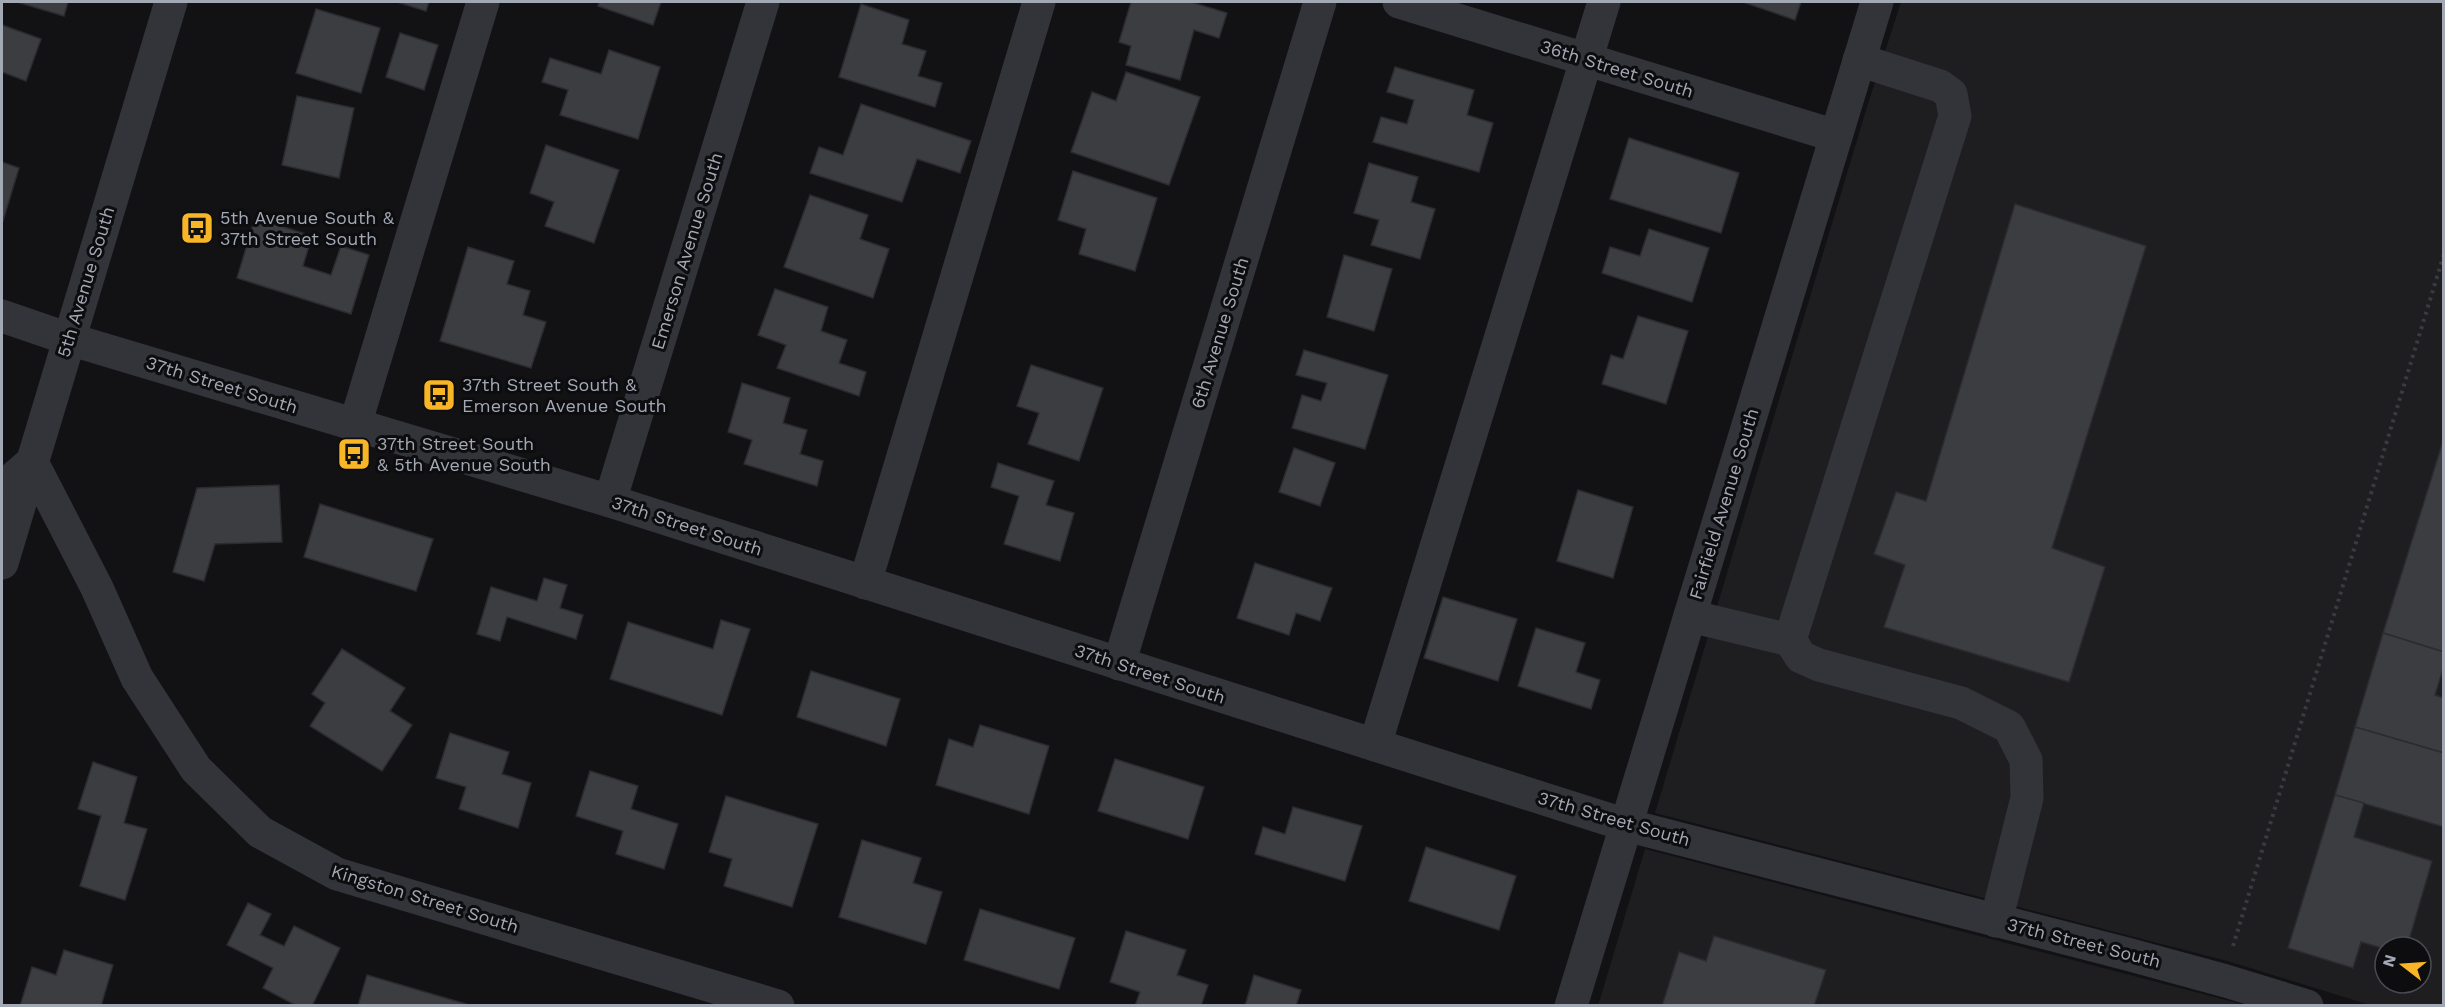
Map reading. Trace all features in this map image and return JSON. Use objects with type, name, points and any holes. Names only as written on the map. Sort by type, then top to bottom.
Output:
[{"type":"street","name":"5th Avenue South","points":[[2,562],[171,2]]},
{"type":"street","points":[[355,425],[483,2]]},
{"type":"street","name":"Emerson Avenue South","points":[[610,501],[763,2]]},
{"type":"street","points":[[865,583],[1039,2]]},
{"type":"street","name":"6th Avenue South","points":[[1119,664],[1320,2]]},
{"type":"street","name":"36th Street South","points":[[1399,2],[1836,136]]},
{"type":"street","points":[[1375,745],[1604,2]]},
{"type":"street","name":"Fairfield Avenue South","points":[[1571,1005],[1877,2]]},
{"type":"street","points":[[1790,640],[1955,116],[1951,94],[1940,86],[1859,60]]},
{"type":"street","name":"37th Street South","points":[[2,316],[69,339],[610,501],[1626,825],[2226,981],[2307,1005]]},
{"type":"street","points":[[2,488],[32,462]]},
{"type":"street","name":"Kingston Street South","points":[[32,462],[97,588],[137,678],[196,769],[260,832],[337,874],[778,1005]]},
{"type":"street","points":[[1690,616],[1790,640],[1802,657],[1819,665],[1961,703],[2009,727],[2026,760],[2027,798],[1996,921]]},
{"type":"path","points":[[2233,948],[2444,254]]},
{"type":"shaded area","points":[[1901,2],[2443,2],[2443,1005],[2370,1005],[2231,962],[1655,813],[1867,107]]},
{"type":"shaded area","points":[[1645,849],[2222,999],[2244,1005],[1598,1006]]},
{"type":"building","points":[[17,2],[68,2],[64,16]]},
{"type":"building","points":[[397,2],[429,2],[426,11]]},
{"type":"building","points":[[599,2],[661,2],[653,25],[598,6]]},
{"type":"building","points":[[1131,2],[1191,2],[1227,13],[1219,38],[1194,30],[1180,80],[1126,65],[1131,46],[1119,42]]},
{"type":"building","points":[[1743,2],[1801,2],[1795,20]]},
{"type":"building","points":[[861,4],[909,20],[902,44],[926,51],[918,76],[942,83],[935,107],[839,77]]},
{"type":"building","points":[[316,9],[380,28],[361,93],[296,73]]},
{"type":"building","points":[[2,25],[41,39],[26,81],[2,72]]},
{"type":"building","points":[[400,33],[438,45],[424,90],[386,77]]},
{"type":"building","points":[[609,50],[660,67],[638,139],[560,115],[568,90],[542,82],[550,58],[601,74]]},
{"type":"building","points":[[1395,67],[1474,90],[1467,115],[1493,123],[1479,172],[1373,142],[1381,117],[1407,124],[1414,100],[1387,92]]},
{"type":"building","points":[[1126,72],[1200,97],[1169,185],[1071,152],[1092,92],[1116,101]]},
{"type":"building","points":[[297,96],[354,108],[339,178],[282,165]]},
{"type":"building","points":[[861,104],[971,141],[960,173],[917,159],[902,202],[810,173],[819,147],[843,155]]},
{"type":"building","points":[[1629,138],[1739,173],[1721,233],[1610,199]]},
{"type":"building","points":[[546,145],[619,170],[594,243],[545,226],[554,202],[530,193]]},
{"type":"building","points":[[2,162],[19,168],[2,224]]},
{"type":"building","points":[[1369,163],[1418,177],[1411,202],[1435,209],[1420,259],[1371,245],[1379,220],[1354,213]]},
{"type":"building","points":[[1073,171],[1157,198],[1135,271],[1079,254],[1086,229],[1058,220]]},
{"type":"building","points":[[810,195],[868,215],[860,239],[889,249],[873,298],[784,267]]},
{"type":"building","points":[[2015,204],[2146,246],[2052,548],[2105,567],[2069,682],[1884,627],[1905,565],[1874,554],[1896,492],[1926,501]]},
{"type":"building","points":[[255,218],[312,236],[303,266],[331,275],[341,246],[369,255],[351,314],[237,278]]},
{"type":"building","points":[[1649,229],[1709,248],[1692,302],[1602,273],[1610,247],[1640,256]]},
{"type":"building","points":[[468,247],[514,261],[507,284],[530,291],[523,315],[546,322],[531,368],[440,341]]},
{"type":"building","points":[[1344,255],[1392,269],[1374,331],[1327,317]]},
{"type":"building","points":[[775,289],[828,307],[821,331],[847,340],[839,363],[866,372],[859,396],[777,368],[786,345],[758,335]]},
{"type":"building","points":[[1638,316],[1688,331],[1666,404],[1602,384],[1611,355],[1623,359]]},
{"type":"building","points":[[1304,350],[1388,375],[1365,449],[1292,428],[1302,395],[1321,401],[1327,383],[1296,375]]},
{"type":"building","points":[[1031,365],[1103,388],[1079,461],[1028,444],[1039,413],[1017,406]]},
{"type":"building","points":[[742,383],[790,398],[783,423],[807,430],[800,454],[823,461],[817,486],[744,464],[752,440],[728,432]]},
{"type":"building","points":[[2444,438],[2444,652],[2383,633]]},
{"type":"building","points":[[1294,448],[1335,463],[1320,506],[1279,492]]},
{"type":"building","points":[[998,463],[1054,481],[1046,505],[1074,513],[1060,561],[1004,544],[1019,496],[991,487]]},
{"type":"building","points":[[279,485],[282,542],[215,544],[204,581],[173,572],[197,488]]},
{"type":"building","points":[[1578,490],[1633,507],[1613,578],[1557,561]]},
{"type":"building","points":[[320,504],[433,539],[416,591],[304,557]]},
{"type":"building","points":[[1255,563],[1332,588],[1320,621],[1296,613],[1289,635],[1237,618]]},
{"type":"building","points":[[544,578],[567,585],[560,608],[583,615],[576,639],[507,617],[500,641],[477,634],[491,587],[537,601]]},
{"type":"building","points":[[1443,597],[1517,619],[1498,681],[1424,658]]},
{"type":"building","points":[[721,620],[750,629],[722,715],[610,679],[628,622],[713,649]]},
{"type":"building","points":[[1536,628],[1585,643],[1576,672],[1600,680],[1591,709],[1518,686]]},
{"type":"building","points":[[2383,633],[2444,652],[2444,666],[2435,695],[2444,698],[2444,753],[2355,727]]},
{"type":"building","points":[[342,649],[405,688],[390,711],[412,725],[382,771],[310,726],[325,703],[312,694]]},
{"type":"building","points":[[811,671],[900,699],[886,746],[797,717]]},
{"type":"building","points":[[980,725],[1049,746],[1029,814],[936,785],[949,739],[973,747]]},
{"type":"building","points":[[2355,727],[2444,753],[2444,827],[2335,795]]},
{"type":"building","points":[[450,733],[509,752],[502,774],[531,783],[518,828],[459,809],[466,787],[436,778]]},
{"type":"building","points":[[1115,759],[1204,787],[1188,839],[1098,811]]},
{"type":"building","points":[[93,762],[137,777],[124,823],[147,829],[125,900],[80,886],[101,816],[78,809]]},
{"type":"building","points":[[590,771],[638,786],[631,809],[678,824],[664,869],[616,854],[623,831],[576,816]]},
{"type":"building","points":[[2335,795],[2364,803],[2354,837],[2432,861],[2410,935],[2373,935],[2373,946],[2361,942],[2353,968],[2288,948]]},
{"type":"building","points":[[726,796],[818,824],[792,907],[724,886],[732,859],[709,852]]},
{"type":"building","points":[[1293,807],[1362,826],[1345,881],[1255,854],[1263,827],[1285,834]]},
{"type":"building","points":[[862,840],[921,858],[913,883],[942,892],[926,944],[839,917]]},
{"type":"building","points":[[1426,847],[1516,876],[1499,930],[1409,901]]},
{"type":"building","points":[[248,903],[271,914],[260,935],[284,946],[294,926],[340,948],[312,1006],[297,1006],[263,988],[273,968],[227,945]]},
{"type":"building","points":[[980,909],[1075,938],[1059,989],[964,960]]},
{"type":"building","points":[[1126,931],[1186,950],[1177,975],[1208,985],[1201,1006],[1135,1006],[1140,992],[1110,982]]},
{"type":"building","points":[[1714,936],[1826,970],[1814,1006],[1662,1006],[1679,952],[1706,961]]},
{"type":"building","points":[[64,950],[113,965],[101,1006],[20,1006],[32,967],[56,975]]},
{"type":"building","points":[[367,975],[466,1004],[465,1006],[358,1006]]},
{"type":"building","points":[[1254,975],[1301,990],[1296,1006],[1245,1006]]},
{"type":"place","name":"5th Avenue South & 37th Street South","points":[[197,228]]},
{"type":"place","name":"37th Street South & Emerson Avenue South","points":[[439,395]]},
{"type":"place","name":"37th Street South & 5th Avenue South","points":[[354,454]]}]
